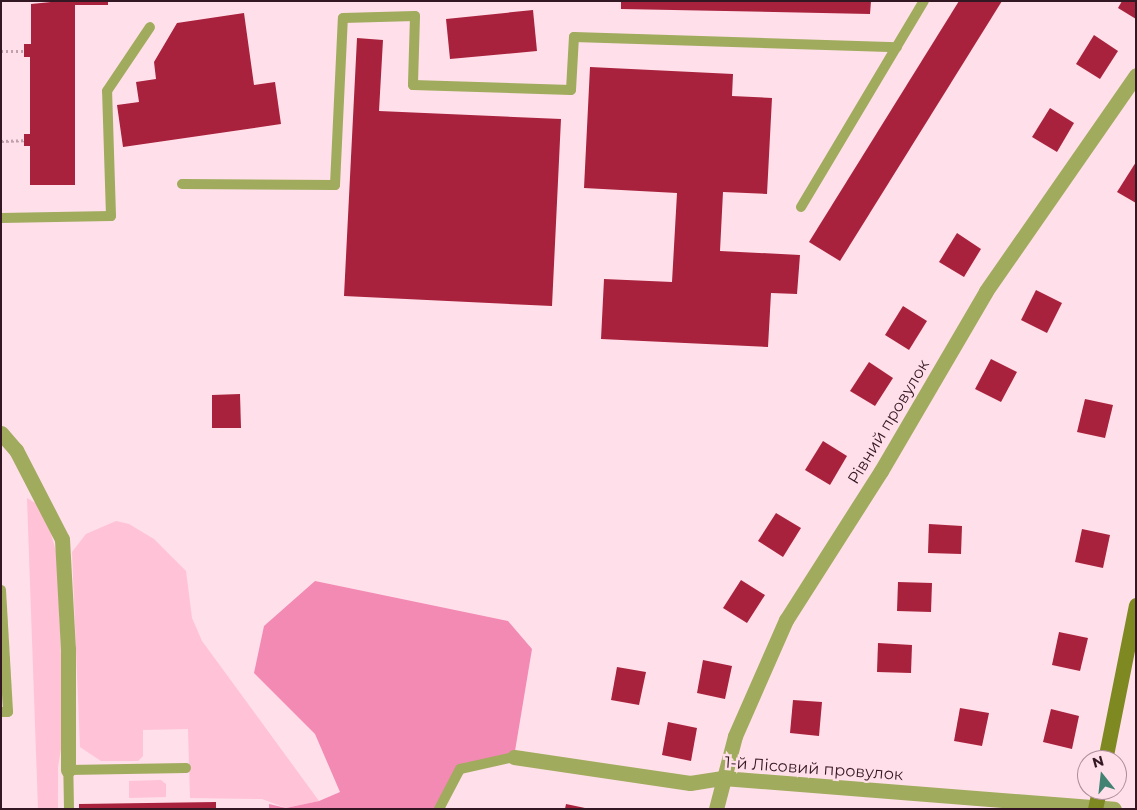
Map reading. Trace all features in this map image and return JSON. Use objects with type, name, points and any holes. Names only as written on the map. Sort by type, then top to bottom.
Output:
[{"type":"main road","points":[[1107,750],[1136,606]]},
{"type":"street","name":"Рівний провулок","points":[[716,809],[735,736],[786,620],[881,471],[986,291],[1136,75]]},
{"type":"street","points":[[1,433],[20,458],[62,539],[68,649],[68,770]]},
{"type":"street","name":"1-й Лісовий провулок","points":[[514,757],[690,783],[723,778],[1114,809]]},
{"type":"lane","points":[[801,207],[924,1]]},
{"type":"lane","points":[[182,184],[335,185],[343,18],[414,16],[413,85],[571,90],[574,37],[897,46]]},
{"type":"lane","points":[[1,218],[111,216],[107,91],[150,27]]},
{"type":"lane","points":[[1,590],[8,712],[1,712]]},
{"type":"lane","points":[[439,809],[460,769],[514,757]]},
{"type":"lane","points":[[69,809],[68,770],[186,768]]},
{"type":"path","points":[[1,51],[24,51]]},
{"type":"path","points":[[1,140],[24,140]]},
{"type":"shaded area","points":[[27,498],[37,504],[48,523],[57,555],[64,731],[58,767],[58,809],[38,809]]},
{"type":"shaded area","points":[[116,521],[129,524],[154,539],[186,571],[192,618],[202,641],[319,801],[286,808],[262,799],[190,798],[188,729],[143,730],[143,756],[138,761],[101,761],[80,747],[72,552],[86,534]]},
{"type":"shaded area","points":[[315,581],[508,621],[532,649],[514,757],[460,769],[439,809],[269,809],[269,804],[286,808],[319,801],[340,792],[315,734],[254,673],[264,626]]},
{"type":"shaded area","points":[[161,780],[166,784],[166,797],[129,798],[129,781]]},
{"type":"building","points":[[61,1],[108,1],[108,5],[75,5],[75,185],[30,185],[30,146],[24,146],[24,134],[30,134],[30,57],[24,57],[24,44],[31,44],[31,4]]},
{"type":"building","points":[[621,1],[871,1],[870,14],[621,9]]},
{"type":"building","points":[[959,1],[1002,1],[840,261],[809,242]]},
{"type":"building","points":[[1122,1],[1136,1],[1136,19],[1118,8]]},
{"type":"building","points":[[533,10],[537,51],[450,59],[446,19]]},
{"type":"building","points":[[244,13],[254,85],[275,82],[281,124],[123,147],[117,105],[139,102],[136,82],[156,79],[154,62],[177,23]]},
{"type":"building","points":[[1094,35],[1118,51],[1100,79],[1076,64]]},
{"type":"building","points":[[357,38],[383,40],[379,111],[561,119],[552,306],[344,296]]},
{"type":"building","points":[[590,67],[733,74],[732,96],[772,98],[767,194],[723,192],[720,251],[800,255],[797,294],[771,293],[768,347],[601,339],[604,279],[672,282],[677,193],[584,188]]},
{"type":"building","points":[[1050,108],[1074,123],[1057,152],[1032,137]]},
{"type":"building","points":[[1136,162],[1136,203],[1117,192]]},
{"type":"building","points":[[957,233],[981,249],[964,277],[939,262]]},
{"type":"building","points":[[1036,290],[1062,303],[1047,333],[1021,320]]},
{"type":"building","points":[[903,306],[927,321],[909,350],[885,335]]},
{"type":"building","points":[[991,359],[1017,372],[1001,402],[975,389]]},
{"type":"building","points":[[869,362],[893,378],[875,406],[850,391]]},
{"type":"building","points":[[240,394],[241,428],[212,428],[212,395]]},
{"type":"building","points":[[1085,399],[1113,405],[1105,438],[1077,432]]},
{"type":"building","points":[[823,441],[847,456],[830,485],[805,470]]},
{"type":"building","points":[[776,513],[801,528],[783,557],[758,541]]},
{"type":"building","points":[[929,524],[962,526],[961,554],[928,553]]},
{"type":"building","points":[[1082,529],[1110,535],[1103,568],[1075,562]]},
{"type":"building","points":[[741,580],[765,595],[747,623],[723,608]]},
{"type":"building","points":[[898,582],[932,583],[931,612],[897,611]]},
{"type":"building","points":[[1059,632],[1088,638],[1080,671],[1052,665]]},
{"type":"building","points":[[878,643],[912,645],[911,673],[877,672]]},
{"type":"building","points":[[703,660],[732,666],[725,699],[697,693]]},
{"type":"building","points":[[617,667],[646,672],[639,705],[611,700]]},
{"type":"building","points":[[793,700],[822,702],[819,736],[790,733]]},
{"type":"building","points":[[960,708],[989,713],[982,746],[954,741]]},
{"type":"building","points":[[1051,709],[1079,716],[1072,749],[1043,742]]},
{"type":"building","points":[[668,722],[697,728],[691,761],[662,755]]},
{"type":"building","points":[[216,802],[216,809],[79,809],[79,804]]},
{"type":"building","points":[[566,804],[585,808],[585,809],[565,809]]}]
